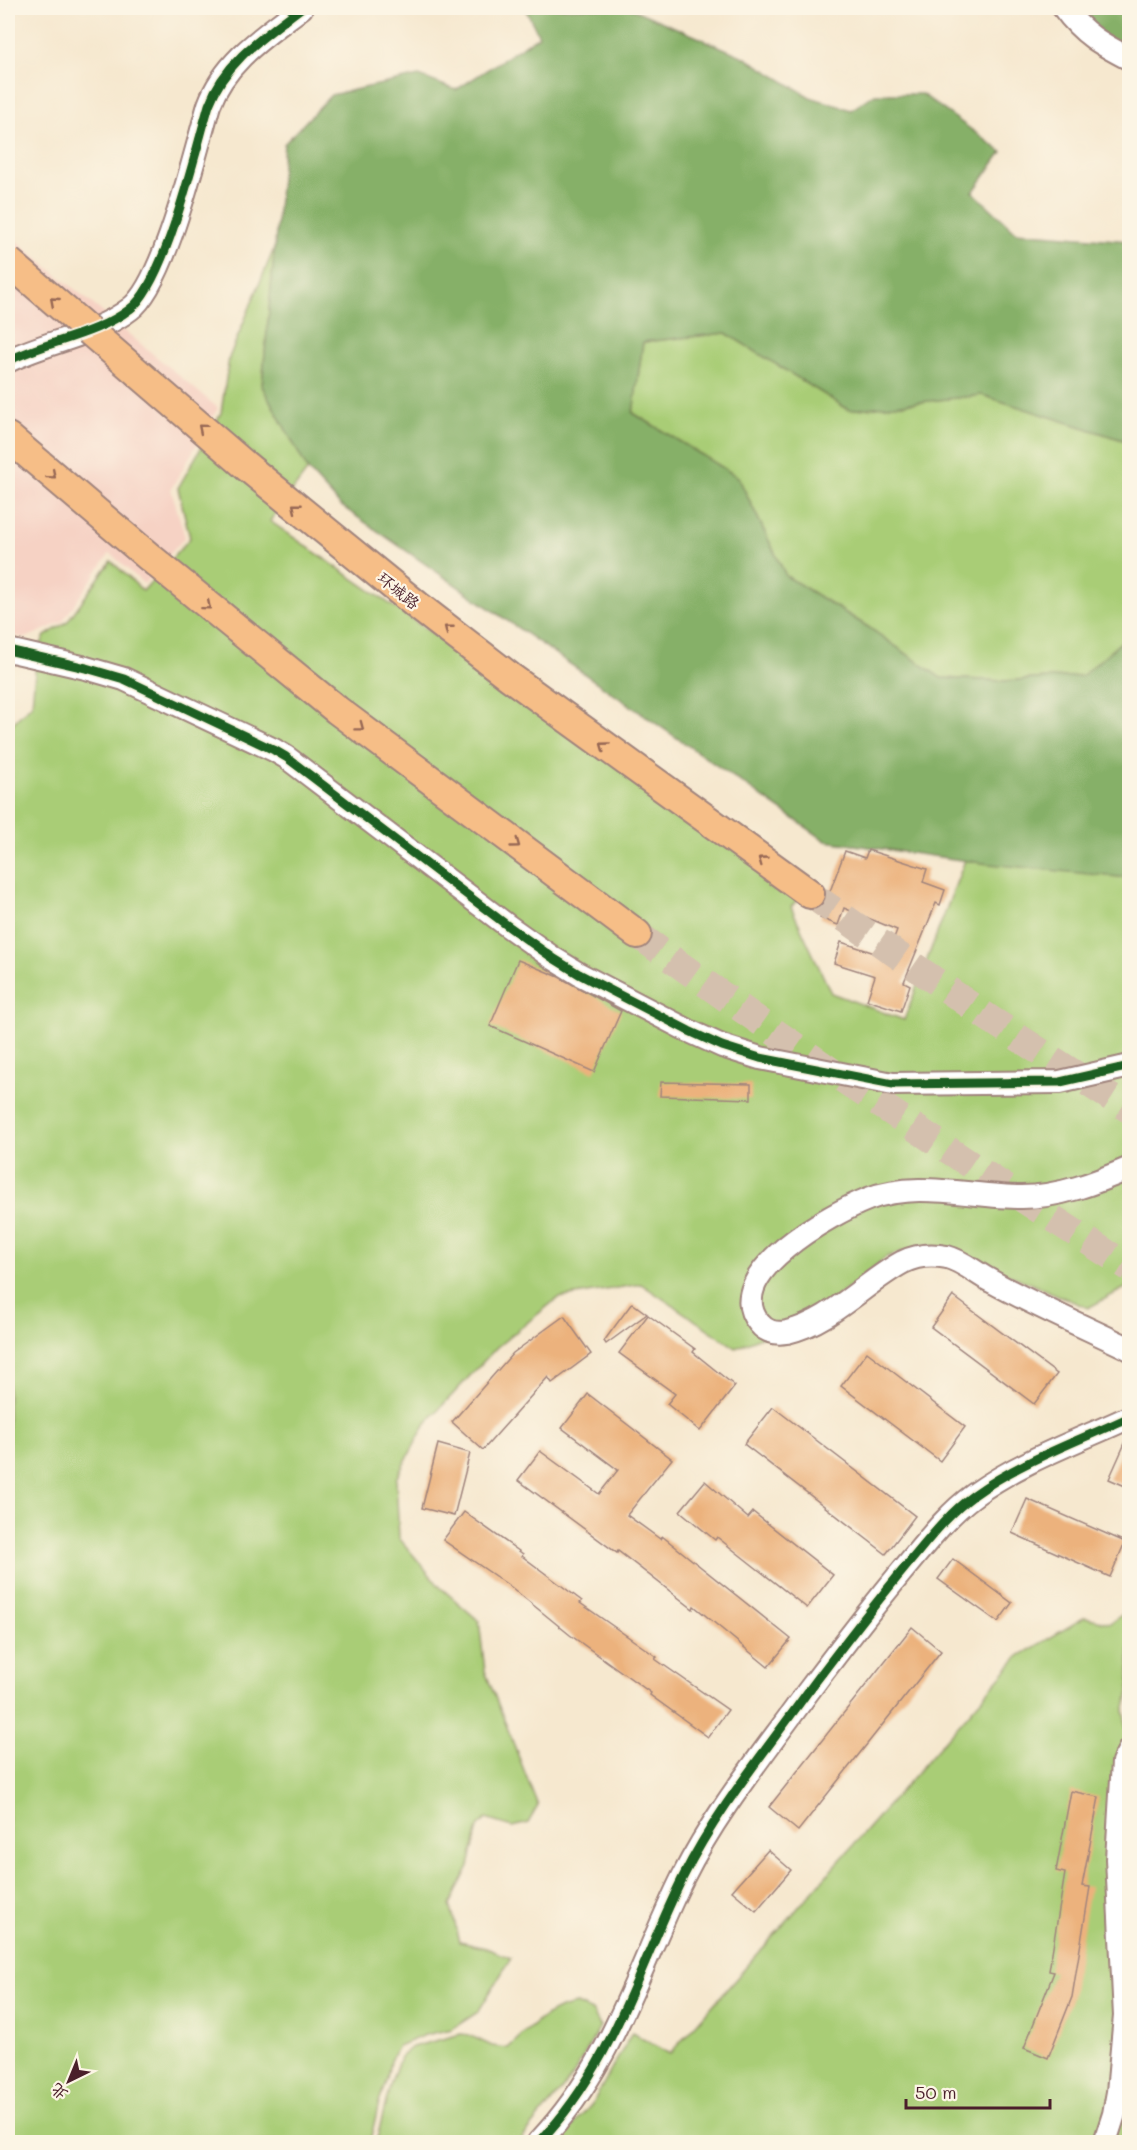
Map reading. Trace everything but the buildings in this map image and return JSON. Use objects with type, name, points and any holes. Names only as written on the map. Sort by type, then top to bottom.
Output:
[{"type":"main road","name":"环城路","points":[[8,261],[246,466],[401,592],[510,677],[810,894]]},
{"type":"main road","points":[[8,437],[162,568],[337,710],[637,934]]},
{"type":"street","points":[[8,361],[103,326],[132,308],[148,286],[168,244],[209,105],[218,86],[240,57],[301,8]]},
{"type":"street","points":[[1064,8],[1076,26],[1090,37],[1130,59]]},
{"type":"street","points":[[8,650],[124,679],[274,750],[545,953],[579,974],[722,1046],[760,1059],[893,1084],[1060,1082],[1130,1066]]},
{"type":"street","points":[[1130,1168],[1102,1180],[1042,1196],[1020,1197],[901,1190],[888,1192],[845,1209],[787,1247],[756,1279],[750,1299],[750,1309],[761,1326],[774,1333],[788,1332],[824,1316],[906,1261],[920,1256],[943,1257],[954,1260],[990,1281],[1130,1349]]},
{"type":"street","points":[[539,2142],[574,2102],[596,2068],[622,2016],[670,1905],[707,1834],[844,1644],[891,1584],[941,1525],[974,1495],[1017,1469],[1130,1417]]},
{"type":"street","points":[[1105,2142],[1118,2092],[1125,2016],[1117,1859],[1123,1762],[1130,1749]]},
{"type":"shaded area","points":[[8,234],[218,408],[171,489],[185,537],[144,584],[110,553],[62,622],[26,638],[8,635]]},
{"type":"green space","points":[[525,8],[630,8],[744,57],[810,97],[851,110],[875,94],[922,94],[1002,152],[973,192],[1016,232],[1129,241],[1129,442],[982,395],[849,410],[726,333],[643,342],[633,413],[738,477],[786,576],[868,627],[941,678],[1003,681],[1082,676],[1129,635],[1129,878],[989,864],[826,841],[340,505],[308,470],[262,386],[284,144],[331,95],[419,76],[456,90],[539,36]]},
{"type":"green space","points":[[1077,8],[1129,8],[1129,55],[1083,20]]},
{"type":"green space","points":[[275,246],[262,386],[308,470],[270,521],[805,891],[791,907],[831,993],[904,1020],[965,860],[1129,878],[1129,1286],[1088,1308],[946,1248],[924,1245],[886,1257],[852,1286],[813,1313],[736,1348],[641,1284],[558,1298],[497,1347],[426,1423],[396,1479],[399,1538],[440,1587],[479,1621],[485,1671],[538,1806],[528,1823],[512,1827],[486,1819],[478,1827],[469,1866],[450,1905],[460,1942],[486,1948],[511,1958],[478,2012],[452,2029],[425,2035],[398,2046],[390,2061],[370,2142],[8,2142],[8,728],[32,704],[37,652],[45,636],[67,622],[111,561],[143,591],[190,538],[178,488],[221,413],[229,358]]},
{"type":"green space","points":[[726,333],[849,410],[982,395],[1129,442],[1129,635],[1082,676],[1003,681],[941,678],[868,627],[786,576],[738,477],[633,413],[643,342]]},
{"type":"green space","points":[[1129,1610],[1129,1694],[1124,1711],[1126,1732],[1130,1735],[1129,2142],[559,2142],[592,2104],[632,2033],[670,2054],[1019,1656],[1085,1617],[1110,1623]]},
{"type":"green space","points":[[577,2004],[592,2011],[600,2026],[572,2077],[519,2142],[376,2142],[391,2082],[400,2057],[412,2047],[461,2034],[469,2035],[492,2046],[508,2048],[548,2014]]},
{"type":"tunnel","points":[[810,894],[990,1019],[1130,1110]]},
{"type":"tunnel","points":[[637,934],[881,1105],[1130,1268]]},
{"type":"cycle path","points":[[8,361],[102,326],[130,309],[143,295],[155,273],[178,214],[209,105],[216,89],[225,75],[248,50],[301,8]]},
{"type":"cycle path","points":[[8,650],[124,679],[274,750],[553,958],[579,974],[722,1046],[760,1058],[893,1084],[1060,1082],[1130,1066]]},
{"type":"cycle path","points":[[539,2142],[565,2112],[605,2049],[622,2016],[683,1877],[710,1829],[807,1693],[895,1580],[939,1527],[974,1495],[1030,1462],[1130,1417]]}]
